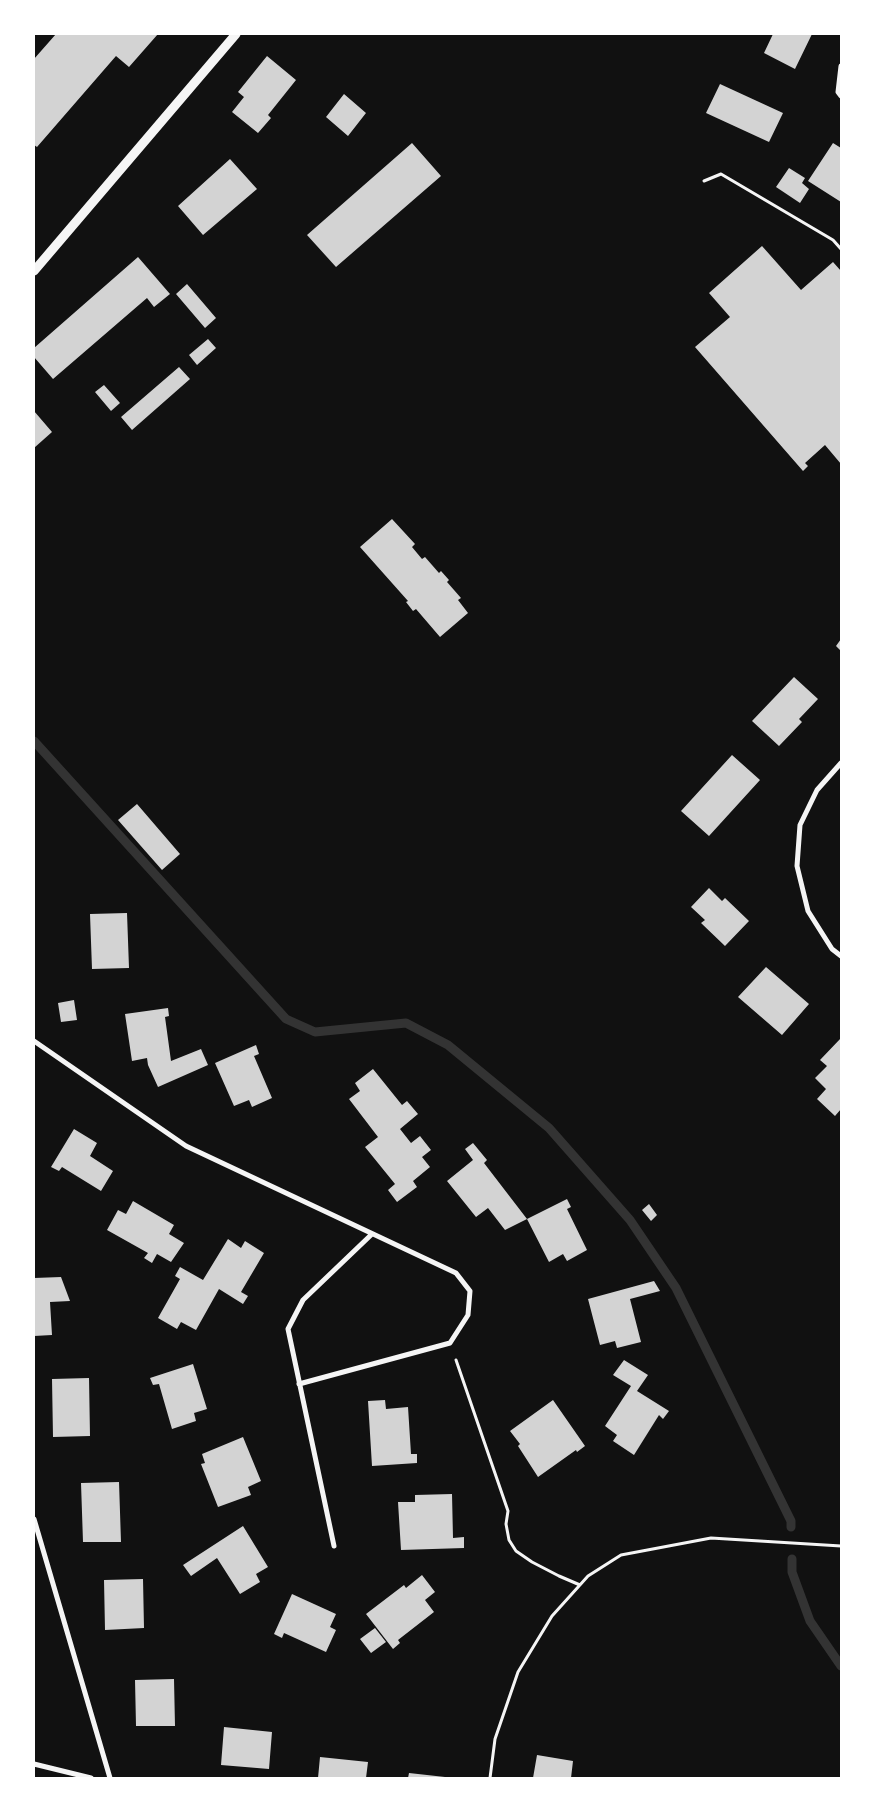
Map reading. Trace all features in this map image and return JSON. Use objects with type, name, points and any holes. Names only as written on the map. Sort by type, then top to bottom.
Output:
[{"type":"street","points":[[34,271],[236,34]]},
{"type":"street","points":[[841,66],[838,92],[841,96]]},
{"type":"street","points":[[841,763],[817,790],[800,825],[797,866],[808,911],[832,949],[841,956]]},
{"type":"street","points":[[34,1041],[186,1146],[456,1273],[470,1291],[468,1315],[450,1343],[299,1384]]},
{"type":"street","points":[[334,1546],[288,1329],[303,1300],[372,1234]]},
{"type":"street","points":[[34,1519],[110,1778]]},
{"type":"street","points":[[34,1764],[92,1778]]},
{"type":"path","points":[[704,181],[721,174],[833,240],[841,249]]},
{"type":"path","points":[[450,1343],[508,1510],[506,1524],[509,1540],[516,1551],[532,1562],[580,1585]]},
{"type":"path","points":[[490,1778],[495,1739],[518,1672],[552,1616],[588,1576],[621,1555],[711,1538],[841,1546]]},
{"type":"building","points":[[56,34],[158,34],[129,67],[116,56],[37,147],[34,145],[34,59]]},
{"type":"building","points":[[773,34],[812,34],[795,69],[764,53]]},
{"type":"building","points":[[267,56],[296,80],[268,115],[271,118],[258,133],[232,112],[244,97],[238,92]]},
{"type":"building","points":[[720,84],[783,113],[769,142],[706,113]]},
{"type":"building","points":[[344,94],[366,113],[348,136],[326,117]]},
{"type":"building","points":[[412,143],[441,176],[336,267],[307,235]]},
{"type":"building","points":[[833,143],[841,148],[841,202],[808,181]]},
{"type":"building","points":[[230,159],[257,189],[203,235],[178,206]]},
{"type":"building","points":[[789,168],[805,178],[802,183],[809,189],[800,203],[776,187]]},
{"type":"building","points":[[762,246],[801,290],[833,262],[841,271],[841,464],[825,445],[805,463],[808,466],[803,471],[695,347],[730,317],[709,293]]},
{"type":"building","points":[[138,257],[170,294],[154,307],[147,298],[53,379],[34,357],[34,348]]},
{"type":"building","points":[[187,284],[216,318],[205,328],[176,294]]},
{"type":"building","points":[[208,339],[216,348],[197,365],[189,355]]},
{"type":"building","points":[[179,367],[190,379],[132,430],[121,417]]},
{"type":"building","points":[[104,385],[120,403],[111,411],[95,392]]},
{"type":"building","points":[[34,411],[52,432],[34,448]]},
{"type":"building","points":[[392,519],[415,544],[412,547],[422,559],[425,557],[439,573],[441,571],[449,580],[447,582],[461,598],[458,600],[468,613],[440,637],[416,609],[413,611],[406,602],[408,601],[360,547]]},
{"type":"building","points":[[841,639],[841,651],[836,646]]},
{"type":"building","points":[[794,677],[818,699],[799,719],[802,722],[779,746],[752,721]]},
{"type":"building","points":[[732,755],[760,780],[709,836],[681,811]]},
{"type":"building","points":[[137,804],[180,854],[162,870],[118,820]]},
{"type":"building","points":[[709,888],[722,901],[725,898],[749,921],[725,946],[701,923],[705,920],[691,907]]},
{"type":"building","points":[[127,913],[129,968],[92,969],[90,914]]},
{"type":"building","points":[[766,967],[809,1004],[782,1035],[738,997]]},
{"type":"building","points":[[74,1000],[77,1020],[61,1022],[58,1003]]},
{"type":"building","points":[[168,1008],[169,1016],[165,1017],[171,1061],[201,1049],[208,1065],[158,1087],[148,1065],[147,1058],[132,1061],[125,1014]]},
{"type":"building","points":[[841,1038],[841,1109],[835,1116],[817,1099],[826,1089],[815,1078],[827,1066],[820,1060]]},
{"type":"building","points":[[256,1045],[259,1054],[254,1056],[272,1098],[252,1107],[249,1100],[234,1106],[215,1063]]},
{"type":"building","points":[[373,1069],[402,1105],[407,1101],[418,1114],[400,1129],[411,1143],[420,1136],[431,1150],[422,1157],[430,1167],[413,1181],[417,1187],[397,1202],[388,1190],[395,1184],[365,1147],[378,1137],[349,1099],[360,1091],[355,1083]]},
{"type":"building","points":[[74,1129],[97,1143],[90,1156],[113,1171],[101,1191],[62,1167],[59,1171],[51,1167]]},
{"type":"building","points":[[473,1143],[487,1160],[484,1163],[527,1219],[505,1230],[488,1208],[476,1217],[447,1181],[473,1160],[465,1149]]},
{"type":"building","points":[[567,1199],[571,1207],[567,1209],[587,1250],[567,1261],[563,1254],[549,1262],[527,1219]]},
{"type":"building","points":[[133,1201],[174,1225],[169,1234],[184,1243],[171,1262],[157,1254],[152,1263],[144,1258],[148,1253],[107,1230],[118,1210],[126,1214]]},
{"type":"building","points":[[649,1204],[657,1215],[651,1221],[642,1210]]},
{"type":"building","points":[[228,1239],[241,1248],[245,1241],[264,1253],[241,1292],[248,1296],[243,1304],[219,1289],[196,1330],[181,1322],[177,1329],[158,1318],[180,1279],[175,1276],[180,1267],[203,1280]]},
{"type":"building","points":[[61,1277],[70,1301],[50,1302],[52,1335],[34,1336],[34,1278]]},
{"type":"building","points":[[654,1281],[660,1291],[630,1299],[641,1342],[617,1348],[615,1341],[600,1345],[588,1299]]},
{"type":"building","points":[[624,1360],[648,1375],[637,1391],[669,1411],[663,1419],[659,1415],[634,1455],[613,1441],[617,1435],[605,1426],[631,1386],[613,1375]]},
{"type":"building","points":[[193,1364],[207,1409],[194,1413],[196,1421],[172,1429],[159,1384],[153,1385],[150,1378]]},
{"type":"building","points":[[89,1378],[90,1436],[53,1437],[52,1379]]},
{"type":"building","points":[[385,1400],[386,1409],[408,1407],[411,1454],[417,1454],[417,1463],[372,1466],[368,1401]]},
{"type":"building","points":[[553,1400],[585,1446],[577,1452],[576,1450],[538,1477],[518,1446],[520,1444],[510,1431]]},
{"type":"building","points":[[243,1437],[261,1481],[248,1487],[251,1495],[218,1507],[201,1464],[205,1463],[202,1454]]},
{"type":"building","points":[[119,1482],[121,1542],[83,1542],[81,1483]]},
{"type":"building","points":[[452,1494],[453,1538],[464,1537],[464,1548],[401,1550],[398,1502],[415,1502],[415,1495]]},
{"type":"building","points":[[243,1526],[268,1567],[256,1574],[260,1582],[240,1594],[217,1558],[191,1576],[183,1565]]},
{"type":"building","points":[[422,1575],[435,1592],[425,1600],[434,1612],[398,1640],[400,1643],[393,1649],[366,1614],[404,1585],[406,1588]]},
{"type":"building","points":[[143,1579],[144,1628],[105,1630],[104,1580]]},
{"type":"building","points":[[292,1594],[336,1614],[330,1627],[336,1630],[326,1652],[284,1633],[282,1638],[274,1634]]},
{"type":"building","points":[[375,1628],[386,1642],[371,1653],[360,1639]]},
{"type":"building","points":[[174,1679],[175,1726],[136,1726],[135,1680]]},
{"type":"building","points":[[224,1727],[272,1732],[269,1769],[221,1765]]},
{"type":"building","points":[[537,1755],[573,1761],[571,1778],[533,1778]]},
{"type":"building","points":[[320,1757],[368,1762],[366,1778],[318,1778]]},
{"type":"building","points":[[409,1773],[445,1777],[408,1778]]},
{"type":"waterway","points":[[34,741],[286,1019],[315,1032],[406,1023],[448,1045],[549,1128],[630,1220],[676,1288],[791,1521],[791,1527]]},
{"type":"waterway","points":[[792,1559],[792,1572],[810,1621],[841,1666]]}]
